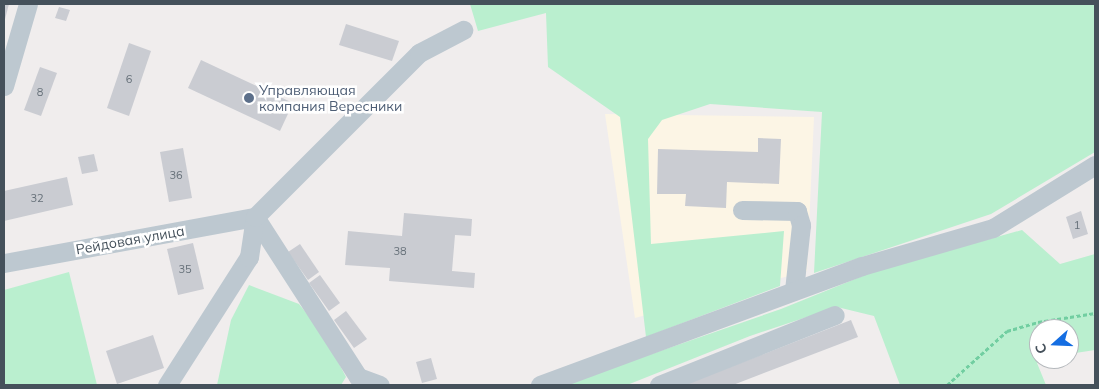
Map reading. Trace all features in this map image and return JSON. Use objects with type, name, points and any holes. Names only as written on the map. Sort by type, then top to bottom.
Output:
[{"type":"street","points":[[4,86],[6,66],[28,4]]},
{"type":"street","points":[[167,385],[249,257],[255,218],[419,53],[463,30]]},
{"type":"street","points":[[540,385],[862,266],[993,228],[1095,165]]},
{"type":"street","points":[[742,210],[796,211],[801,225],[794,291]]},
{"type":"street","points":[[255,218],[359,381],[380,385]]},
{"type":"street","name":"Рейдовая улица","points":[[4,263],[255,218]]},
{"type":"street","points":[[659,385],[835,315]]},
{"type":"path","points":[[947,385],[1007,331],[1038,322],[1095,313]]},
{"type":"shaded area","points":[[605,114],[814,117],[807,271],[635,318]]},
{"type":"green space","points":[[470,4],[1095,4],[1095,152],[991,214],[814,273],[822,112],[710,104],[662,120],[648,139],[651,244],[784,231],[780,286],[646,337],[620,117],[548,67],[546,13],[478,31]]},
{"type":"green space","points":[[1022,230],[1060,264],[1095,254],[1095,350],[1079,352],[1079,319],[1029,319],[1029,369],[1039,369],[1046,385],[900,385],[874,316],[837,307],[750,336],[627,385],[562,385],[781,309],[875,271]]},
{"type":"green space","points":[[69,272],[97,385],[4,385],[4,290]]},
{"type":"green space","points":[[249,285],[299,304],[324,335],[346,377],[341,385],[217,385],[231,320]]},
{"type":"building","points":[[4,4],[9,4],[4,23]]},
{"type":"building","points":[[59,7],[70,10],[66,21],[55,18]]},
{"type":"building","points":[[346,24],[399,41],[392,61],[339,45]]},
{"type":"building","points":[[129,43],[151,51],[129,116],[107,108]]},
{"type":"building","points":[[201,60],[293,103],[280,131],[188,88]]},
{"type":"building","points":[[40,67],[57,73],[41,116],[24,110]]},
{"type":"building","points":[[758,138],[781,139],[779,184],[727,182],[726,208],[685,206],[686,194],[657,194],[658,149],[758,152]]},
{"type":"building","points":[[183,148],[192,198],[169,202],[160,152]]},
{"type":"building","points":[[94,154],[98,171],[82,174],[78,157]]},
{"type":"building","points":[[67,177],[73,205],[4,221],[4,191]]},
{"type":"building","points":[[1081,211],[1088,234],[1073,239],[1066,217]]},
{"type":"building","points":[[404,213],[472,219],[471,236],[455,235],[452,271],[475,273],[474,288],[389,281],[390,268],[345,265],[348,231],[402,236]]},
{"type":"building","points":[[193,243],[204,289],[178,295],[167,249]]},
{"type":"building","points":[[300,244],[319,272],[308,280],[288,252]]},
{"type":"building","points":[[320,275],[340,303],[329,311],[309,283]]},
{"type":"building","points":[[346,311],[367,339],[354,348],[334,320]]},
{"type":"building","points":[[851,320],[858,337],[733,385],[684,385]]},
{"type":"building","points":[[153,335],[164,368],[117,384],[106,351]]},
{"type":"building","points":[[431,358],[437,379],[422,383],[416,362]]},
{"type":"place","name":"Управляющая компания Вересники","points":[[249,98]]}]
